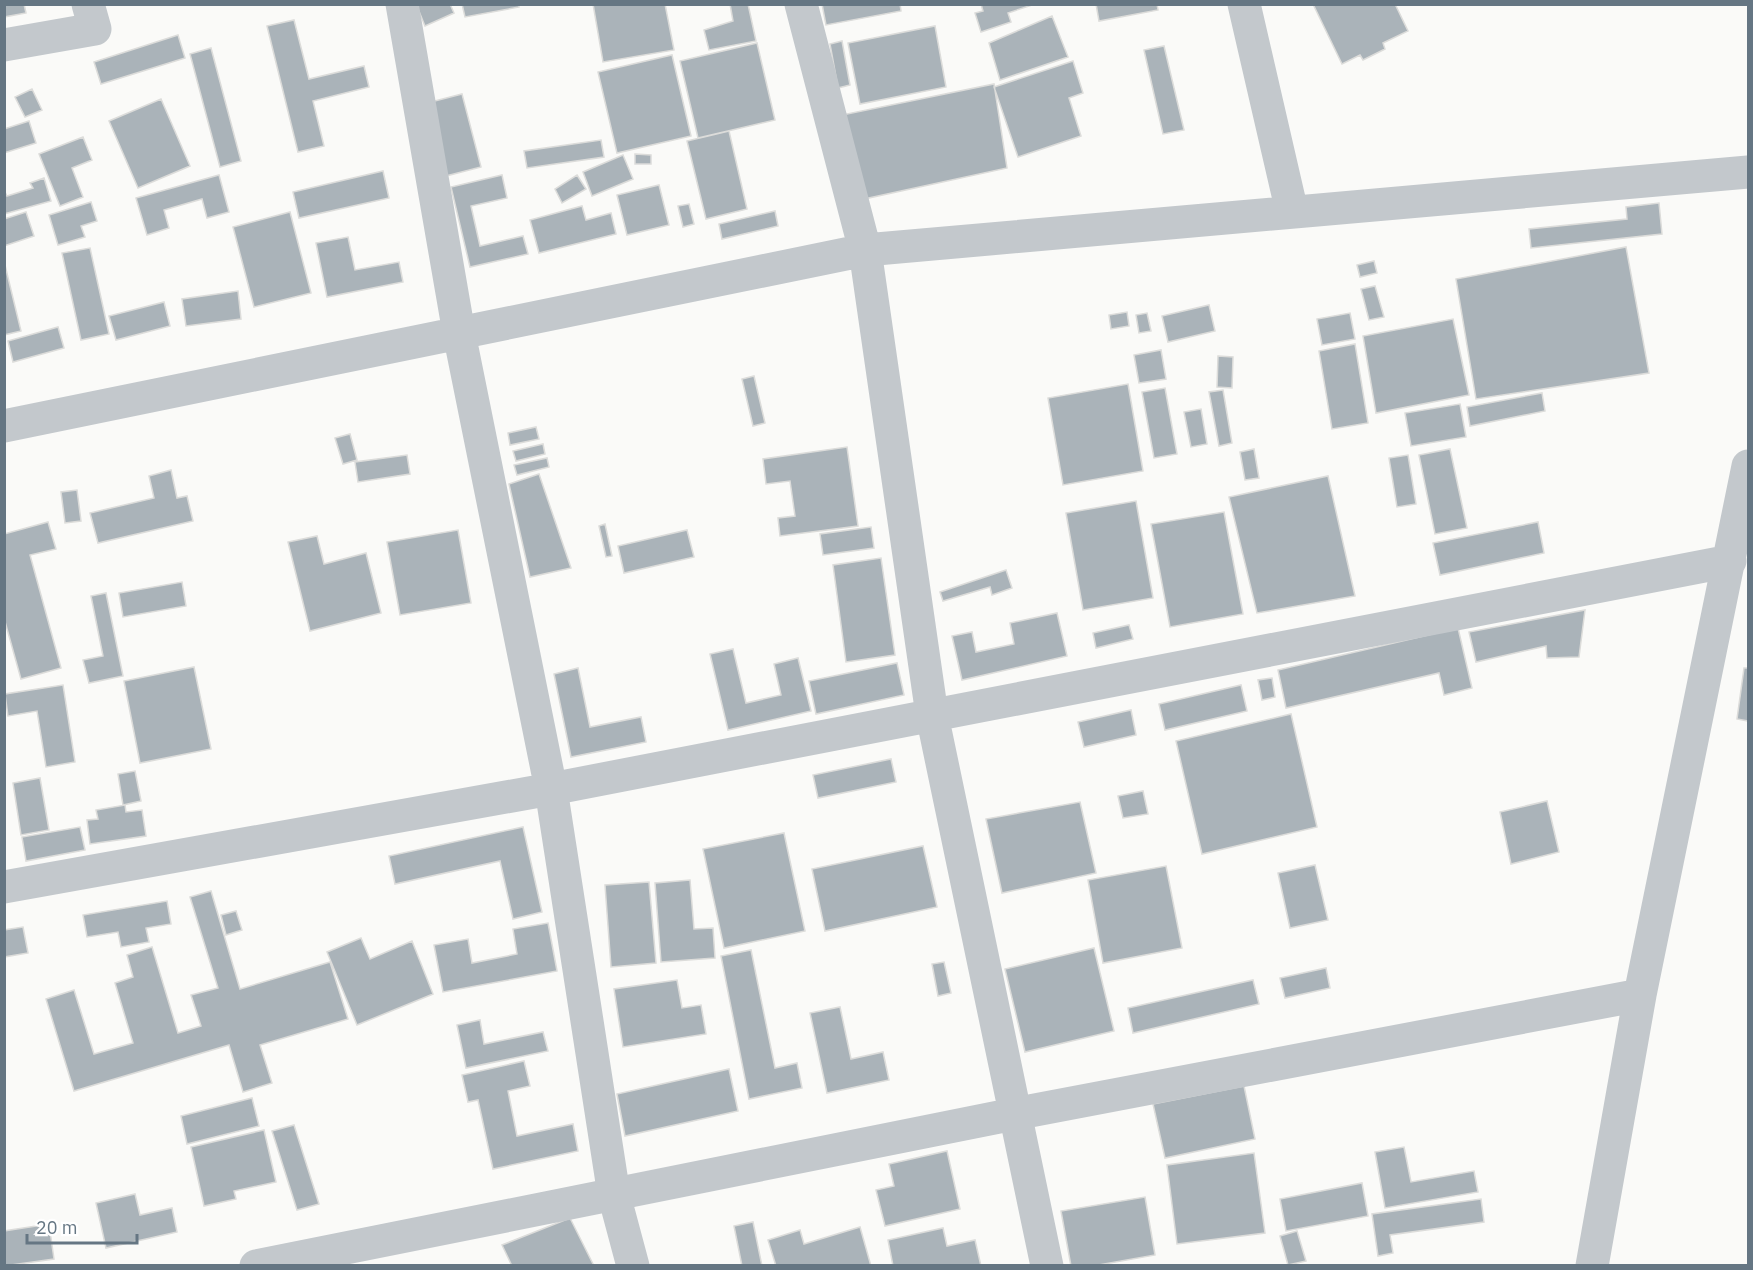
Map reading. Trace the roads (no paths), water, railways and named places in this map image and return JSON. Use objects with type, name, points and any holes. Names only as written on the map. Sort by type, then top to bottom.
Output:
[{"type":"street","points":[[4,45],[95,29],[88,4]]},
{"type":"street","points":[[402,4],[459,333],[551,789],[614,1195],[633,1266]]},
{"type":"street","points":[[801,4],[866,250],[932,715],[1047,1266]]},
{"type":"street","points":[[1245,4],[1292,212]]},
{"type":"street","points":[[4,426],[866,250],[1749,172]]},
{"type":"street","points":[[1592,1266],[1640,995],[1749,466]]},
{"type":"street","points":[[4,887],[551,789],[1730,561]]},
{"type":"street","points":[[256,1266],[1014,1114],[1640,995]]}]
